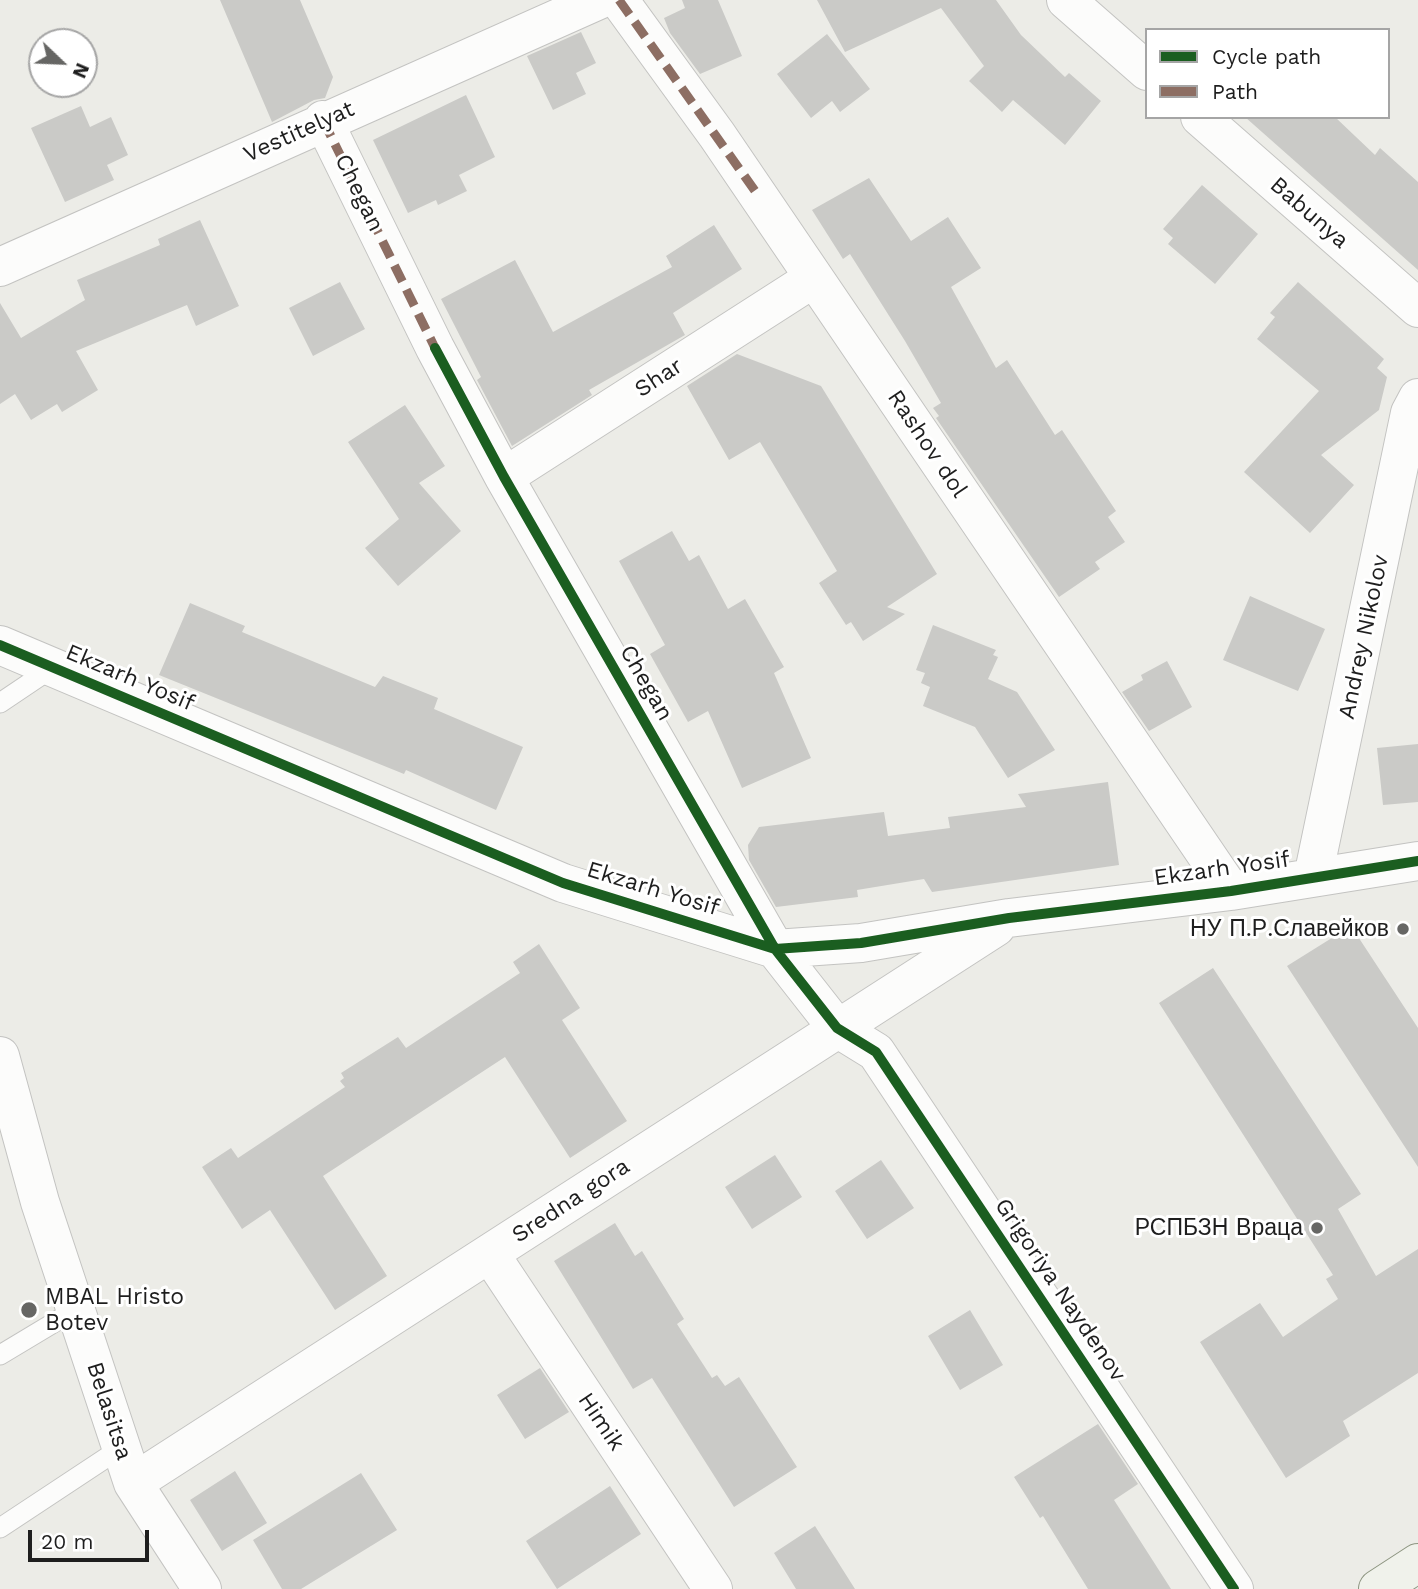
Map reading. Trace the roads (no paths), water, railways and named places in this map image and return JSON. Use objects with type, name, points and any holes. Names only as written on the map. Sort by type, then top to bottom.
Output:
[{"type":"street","name":"Vestitelyat","points":[[0,267],[323,120],[599,0]]},
{"type":"street","name":"Rashov dol","points":[[619,0],[758,195],[1231,891]]},
{"type":"street","points":[[1066,0],[1145,69]]},
{"type":"street","name":"Babunya","points":[[1202,119],[1418,308]]},
{"type":"street","name":"Chegan","points":[[323,120],[435,348],[504,477],[775,949],[837,1028]]},
{"type":"street","name":"Shar","points":[[504,477],[814,278]]},
{"type":"street","name":"Andrey Nikolov","points":[[1313,877],[1410,413],[1418,398]]},
{"type":"street","name":"Ekzarh Yosif","points":[[0,645],[564,883],[775,949],[861,943],[1009,918],[1231,891],[1418,861]]},
{"type":"street","name":"Sredna gora","points":[[133,1483],[1009,918]]},
{"type":"street","name":"Grigoriya Naydenov","points":[[837,1028],[876,1052],[1234,1589]]},
{"type":"street","name":"Belasitsa","points":[[0,1056],[40,1202],[133,1483],[202,1589]]},
{"type":"street","name":"Himik","points":[[490,1254],[713,1589]]},
{"type":"street","points":[[1378,1589],[1418,1563]]},
{"type":"lane","points":[[0,703],[52,668]]},
{"type":"lane","points":[[0,1355],[75,1310]]},
{"type":"lane","points":[[0,1528],[121,1448]]},
{"type":"place","name":"НУ П.Р.Славейков","points":[[1403,929]]},
{"type":"place","name":"РСПБЗН Враца","points":[[1317,1228]]},
{"type":"place","name":"MBAL Hristo Botev","points":[[29,1310]]}]
